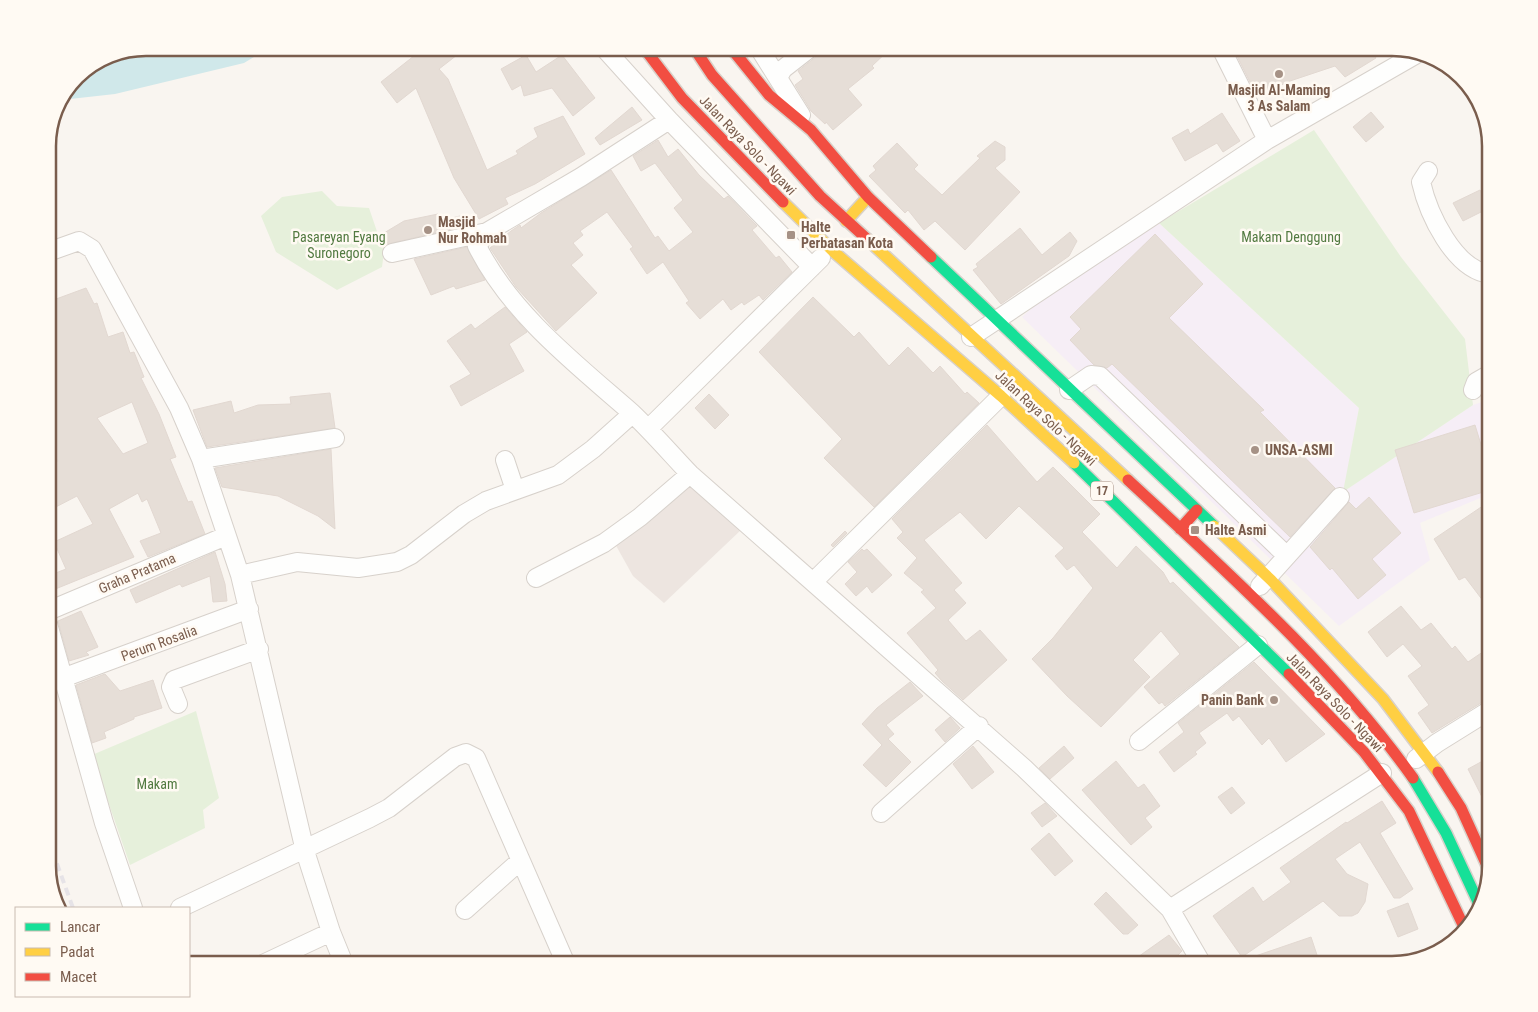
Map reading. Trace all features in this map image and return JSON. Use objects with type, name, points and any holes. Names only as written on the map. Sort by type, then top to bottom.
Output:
[{"type":"main road","name":"Jalan Raya Solo - Ngawi","points":[[650,56],[682,98],[740,160],[830,249],[1001,396],[1078,467],[1297,682],[1382,773],[1409,811],[1462,922]]},
{"type":"main road","name":"Jalan Raya Solo - Ngawi","points":[[700,56],[712,74],[791,165],[846,221],[1252,595],[1322,669],[1406,767],[1448,838],[1476,897]]},
{"type":"main road","points":[[738,56],[770,95],[810,130],[868,197],[999,319],[1069,390],[1268,577],[1383,699],[1425,753],[1461,808],[1482,854]]},
{"type":"main road","points":[[846,221],[868,197]]},
{"type":"main road","points":[[1180,529],[1198,510]]},
{"type":"main road","points":[[1322,669],[1340,653]]},
{"type":"street","points":[[611,56],[669,120],[812,267]]},
{"type":"street","points":[[764,56],[810,130]]},
{"type":"street","points":[[778,78],[783,69],[800,56]]},
{"type":"street","points":[[1225,56],[1267,140]]},
{"type":"street","points":[[971,337],[1267,140],[1408,58]]},
{"type":"street","points":[[392,253],[487,232],[581,177],[669,120]]},
{"type":"street","points":[[1428,171],[1421,182],[1426,202],[1435,222],[1462,259],[1478,272],[1482,273]]},
{"type":"street","points":[[487,232],[476,246],[504,288],[539,329],[585,374],[648,429],[690,474],[979,726],[1170,909],[1197,956]]},
{"type":"street","points":[[56,249],[78,242],[92,249],[179,408],[201,459],[240,575],[305,850],[331,932],[341,956]]},
{"type":"street","points":[[648,429],[830,249]]},
{"type":"street","points":[[1069,390],[1091,375],[1100,376],[1287,556]]},
{"type":"street","points":[[1473,390],[1476,382],[1482,379]]},
{"type":"street","points":[[814,581],[1001,396]]},
{"type":"street","points":[[240,575],[297,562],[368,568],[397,562],[411,555],[464,514],[486,501],[558,475],[594,448],[632,414]]},
{"type":"street","points":[[201,459],[335,438]]},
{"type":"street","points":[[505,460],[514,490]]},
{"type":"street","points":[[536,578],[604,543],[640,517],[690,474]]},
{"type":"street","points":[[1252,595],[1340,497]]},
{"type":"street","name":"Graha Pratama","points":[[56,608],[226,536]]},
{"type":"street","name":"Perum Rosalia","points":[[68,676],[249,609]]},
{"type":"street","points":[[1139,740],[1258,645]]},
{"type":"street","points":[[178,704],[171,687],[174,680],[258,649]]},
{"type":"street","points":[[56,652],[104,823],[133,907]]},
{"type":"street","points":[[1406,767],[1482,715]]},
{"type":"street","points":[[881,813],[979,726]]},
{"type":"street","points":[[182,907],[305,850],[389,808],[447,763],[466,753],[476,758],[562,956]]},
{"type":"street","points":[[1170,909],[1382,773]]},
{"type":"street","points":[[465,910],[520,861]]},
{"type":"street","points":[[280,956],[331,932]]},
{"type":"shaded area","name":"UNSA-ASMI","points":[[1159,223],[1359,408],[1344,491],[1473,405],[1482,402],[1482,497],[1420,523],[1430,560],[1339,626],[1022,317],[1034,306]]},
{"type":"shaded area","points":[[689,480],[742,529],[664,603],[633,576],[614,542]]},
{"type":"green space","name":"Makam Denggung","points":[[1314,130],[1401,257],[1465,339],[1473,405],[1343,492],[1359,408],[1159,223]]},
{"type":"green space","name":"Pasareyan Eyang Suronegoro","points":[[322,191],[337,206],[369,208],[384,252],[382,267],[337,290],[276,252],[261,216],[282,197]]},
{"type":"green space","name":"Makam","points":[[196,711],[219,798],[203,810],[205,828],[130,865],[92,755]]},
{"type":"water","points":[[146,56],[256,56],[244,63],[115,94],[69,99],[96,71],[117,61],[129,58]]},
{"type":"building","points":[[414,56],[456,56],[439,69],[448,79],[487,170],[518,154],[516,151],[538,137],[534,128],[563,116],[585,154],[535,184],[505,198],[508,204],[479,219],[454,178],[416,88],[397,103],[381,82]]},
{"type":"building","points":[[527,56],[536,72],[563,56],[595,98],[573,116],[552,88],[524,96],[521,85],[512,90],[501,69]]},
{"type":"building","points":[[817,56],[883,56],[872,66],[874,68],[848,89],[862,105],[833,130],[811,111],[795,85],[803,79],[798,71]]},
{"type":"building","name":"Masjid Al-Maming 3 As Salam","points":[[1237,56],[1375,56],[1376,58],[1345,77],[1335,66],[1290,81],[1257,96]]},
{"type":"building","points":[[632,107],[642,120],[600,145],[595,138]]},
{"type":"building","points":[[1371,112],[1384,127],[1366,142],[1353,127]]},
{"type":"building","points":[[1222,113],[1240,141],[1223,152],[1217,143],[1185,161],[1172,138],[1188,129],[1190,134]]},
{"type":"building","points":[[658,140],[668,157],[678,149],[699,175],[724,199],[728,196],[757,226],[752,230],[776,258],[779,256],[792,272],[763,300],[759,295],[744,305],[742,302],[731,310],[723,299],[700,319],[686,303],[689,301],[663,262],[647,274],[630,249],[633,247],[607,212],[580,231],[583,235],[573,243],[583,255],[571,265],[597,293],[556,331],[516,287],[490,248],[520,225],[521,228],[541,213],[611,170],[655,238],[658,236],[669,251],[693,232],[674,208],[683,200],[655,163],[641,171],[633,156]]},
{"type":"building","points":[[995,141],[1005,147],[1005,160],[995,168],[1020,192],[965,250],[935,221],[924,230],[908,210],[905,213],[869,176],[876,170],[873,166],[897,143],[918,165],[914,169],[942,195],[980,158],[977,156]]},
{"type":"building","points":[[1480,190],[1482,194],[1482,212],[1463,221],[1453,203]]},
{"type":"building","points":[[438,214],[440,221],[464,215],[469,225],[388,244],[384,233],[404,221]]},
{"type":"building","points":[[1020,228],[1042,255],[1070,232],[1077,241],[1069,256],[1001,304],[973,270],[978,267],[976,264]]},
{"type":"building","points":[[1155,234],[1203,284],[1169,318],[1264,410],[1260,412],[1335,488],[1290,537],[1112,364],[1107,368],[1094,365],[1070,340],[1081,329],[1070,317]]},
{"type":"building","points":[[467,247],[485,280],[456,289],[454,286],[431,295],[414,259]]},
{"type":"building","points":[[86,288],[94,304],[97,303],[108,337],[123,332],[130,353],[134,352],[144,377],[141,378],[159,414],[176,457],[170,459],[188,502],[192,501],[205,534],[148,557],[140,541],[161,533],[147,499],[142,502],[138,493],[109,509],[134,557],[56,589],[56,573],[66,569],[56,546],[56,541],[93,524],[77,496],[56,507],[56,462],[58,461],[56,458],[56,299]],"holes":[[[132,402],[148,443],[123,454],[97,418]]]},
{"type":"building","points":[[813,297],[854,337],[859,332],[889,366],[908,347],[933,373],[940,366],[965,394],[967,392],[979,403],[874,507],[824,458],[842,439],[759,352]]},
{"type":"building","points":[[505,307],[527,332],[509,344],[524,371],[461,406],[450,386],[471,374],[447,341],[471,324],[475,329]]},
{"type":"building","points":[[330,393],[335,428],[207,447],[193,410],[231,401],[234,413],[258,405],[291,404],[290,397]]},
{"type":"building","points":[[709,394],[729,415],[715,429],[695,408]]},
{"type":"building","points":[[987,425],[1037,482],[1053,467],[1100,514],[1082,532],[1117,568],[1136,546],[1163,572],[1170,584],[1173,582],[1239,647],[1165,706],[1162,702],[1159,704],[1144,687],[1180,654],[1161,631],[1133,660],[1150,677],[1101,727],[1067,696],[1032,659],[1053,638],[1093,588],[1074,565],[1067,570],[1055,556],[1064,548],[1019,506],[986,539],[960,512],[924,540],[962,583],[954,590],[966,603],[948,620],[966,641],[980,630],[1007,660],[963,700],[935,673],[938,670],[907,633],[936,608],[921,592],[924,590],[904,573],[917,558],[897,538],[903,532],[892,519]]},
{"type":"building","points":[[1475,425],[1482,448],[1482,492],[1414,513],[1395,450]]},
{"type":"building","points":[[331,449],[335,529],[318,516],[278,496],[222,487],[215,468]]},
{"type":"building","points":[[1369,497],[1401,533],[1372,559],[1386,575],[1358,599],[1332,568],[1330,570],[1310,547],[1349,502],[1356,509]]},
{"type":"building","points":[[1482,506],[1482,599],[1465,577],[1459,580],[1434,539]]},
{"type":"building","points":[[845,531],[847,533],[833,547],[831,545]]},
{"type":"building","points":[[862,549],[864,551],[867,549],[892,575],[872,593],[867,586],[856,596],[845,584],[857,572],[848,562]]},
{"type":"building","points":[[215,552],[225,584],[227,601],[213,602],[210,576],[182,587],[180,584],[136,603],[130,590]]},
{"type":"building","points":[[1401,606],[1421,630],[1431,623],[1452,649],[1455,646],[1468,662],[1482,652],[1482,702],[1432,733],[1418,713],[1429,705],[1408,676],[1422,666],[1403,644],[1387,657],[1368,632]]},
{"type":"building","points":[[81,611],[98,647],[86,652],[89,655],[69,661],[58,621]]},
{"type":"building","points":[[1254,662],[1325,734],[1286,762],[1269,738],[1262,745],[1239,716],[1233,721],[1227,713],[1199,733],[1206,743],[1195,752],[1197,754],[1174,772],[1159,752],[1184,732],[1178,723]]},
{"type":"building","points":[[105,674],[120,691],[153,680],[162,708],[134,717],[134,719],[104,732],[106,738],[92,743],[76,685]]},
{"type":"building","points":[[910,682],[923,696],[886,725],[894,734],[888,739],[911,762],[886,787],[863,765],[882,745],[862,724],[877,708]]},
{"type":"building","points":[[950,717],[960,728],[945,742],[935,730]]},
{"type":"building","points":[[973,746],[994,772],[972,789],[953,764]]},
{"type":"building","points":[[1064,746],[1074,758],[1050,779],[1039,768]]},
{"type":"building","points":[[1116,761],[1138,788],[1144,784],[1160,806],[1145,818],[1152,827],[1131,845],[1082,790]]},
{"type":"building","points":[[1482,761],[1482,797],[1468,769]]},
{"type":"building","points":[[1232,787],[1245,803],[1231,814],[1218,797]]},
{"type":"building","points":[[1382,801],[1396,823],[1380,833],[1413,889],[1400,898],[1394,898],[1360,842],[1335,859],[1347,874],[1368,884],[1365,902],[1358,913],[1352,916],[1339,916],[1323,901],[1241,956],[1213,916],[1253,887],[1263,902],[1291,882],[1280,868]]},
{"type":"building","points":[[1045,803],[1057,816],[1042,827],[1031,813]]},
{"type":"building","points":[[1049,833],[1073,861],[1055,876],[1031,849]]},
{"type":"building","points":[[1106,892],[1138,925],[1128,934],[1123,934],[1094,904]]},
{"type":"building","points":[[1408,903],[1418,929],[1398,937],[1387,911]]},
{"type":"building","points":[[1169,935],[1182,951],[1177,956],[1139,956]]},
{"type":"building","points":[[1311,937],[1317,956],[1256,956]]},
{"type":"railway","points":[[56,861],[73,907]]},
{"type":"traffic: fast","points":[[931,257],[1214,526]]},
{"type":"traffic: fast","points":[[1074,463],[1289,674]]},
{"type":"traffic: fast","points":[[1413,778],[1446,833],[1476,897]]},
{"type":"traffic: slow","points":[[846,221],[868,197]]},
{"type":"traffic: slow","points":[[783,202],[834,252],[1001,396],[1074,463]]},
{"type":"traffic: slow","points":[[867,239],[1128,480]]},
{"type":"traffic: slow","points":[[1214,526],[1271,580],[1383,699],[1438,772]]},
{"type":"traffic: jam","points":[[650,56],[682,98],[783,202]]},
{"type":"traffic: jam","points":[[699,56],[712,75],[820,196],[867,239]]},
{"type":"traffic: jam","points":[[737,56],[769,95],[811,130],[868,197],[931,257]]},
{"type":"traffic: jam","points":[[1128,480],[1241,586],[1314,659],[1349,697],[1413,778]]},
{"type":"traffic: jam","points":[[1180,529],[1197,510]]},
{"type":"traffic: jam","points":[[1289,674],[1364,752],[1409,811],[1462,922]]},
{"type":"traffic: jam","points":[[1438,772],[1461,808],[1482,854]]},
{"type":"place","name":"Masjid Al-Maming 3 As Salam","points":[[1279,74]]},
{"type":"place","name":"Masjid Nur Rohmah","points":[[428,230]]},
{"type":"place","name":"Halte Perbatasan Kota","points":[[791,235]]},
{"type":"place","name":"UNSA-ASMI","points":[[1255,450]]},
{"type":"place","name":"Halte Asmi","points":[[1195,530]]},
{"type":"place","name":"Panin Bank","points":[[1274,700]]}]
